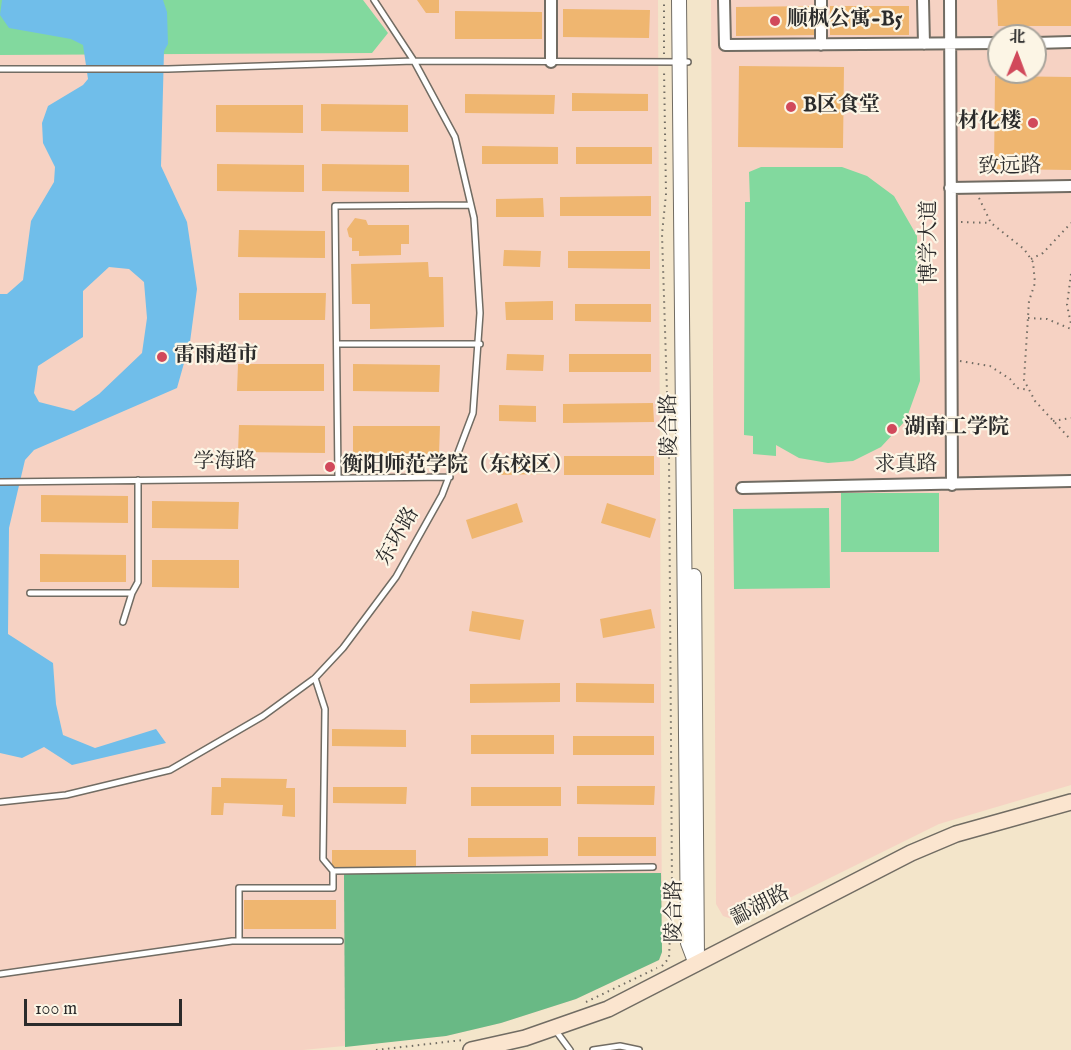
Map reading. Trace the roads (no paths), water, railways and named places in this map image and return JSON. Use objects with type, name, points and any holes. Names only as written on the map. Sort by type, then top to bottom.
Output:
[{"type":"main road","name":"酃湖路","points":[[471,1044],[555,1029],[608,1009],[911,853],[956,834],[1071,802]]},
{"type":"street","points":[[550,0],[551,62]]},
{"type":"street","name":"陵合路","points":[[679,0],[684,62]]},
{"type":"street","name":"陵合路","points":[[688,0],[684,62],[688,943],[696,964]]},
{"type":"street","points":[[724,0],[725,45],[987,44]]},
{"type":"street","points":[[821,0],[821,45]]},
{"type":"street","points":[[923,0],[924,44]]},
{"type":"street","name":"博学大道","points":[[950,0],[952,485]]},
{"type":"street","points":[[1047,43],[1071,42]]},
{"type":"street","name":"致远路","points":[[950,188],[1071,186]]},
{"type":"street","name":"求真路","points":[[742,488],[1071,481]]},
{"type":"lane","name":"东环路","points":[[0,802],[66,795],[170,770],[263,716],[315,678],[343,648],[396,577],[450,477],[473,413],[480,344],[474,218],[455,137],[414,61],[374,0]]},
{"type":"lane","points":[[0,69],[168,69],[414,61],[684,62]]},
{"type":"lane","points":[[338,478],[335,206],[471,205]]},
{"type":"lane","points":[[338,344],[480,344]]},
{"type":"lane","name":"学海路","points":[[0,482],[450,477]]},
{"type":"lane","points":[[123,622],[138,582],[138,480]]},
{"type":"lane","points":[[30,593],[132,593]]},
{"type":"lane","points":[[239,941],[238,888],[333,888],[333,871],[323,859],[325,709],[315,678]]},
{"type":"lane","points":[[333,871],[653,867]]},
{"type":"lane","points":[[0,974],[239,941],[340,941]]},
{"type":"lane","points":[[555,1029],[570,1050]]},
{"type":"lane","points":[[593,1050],[620,1046],[639,1050]]},
{"type":"water","points":[[2,0],[163,0],[167,12],[168,44],[164,51],[161,166],[187,222],[197,289],[190,342],[177,388],[34,450],[25,460],[9,528],[8,634],[53,663],[56,704],[63,735],[95,748],[156,729],[166,743],[72,765],[44,747],[22,758],[0,753],[0,294],[7,294],[23,280],[31,221],[54,182],[55,167],[43,143],[42,123],[48,106],[83,85],[88,79],[83,45],[71,39],[9,28],[0,15]],"holes":[[[109,267],[129,269],[144,282],[147,318],[142,353],[99,394],[74,411],[39,402],[34,393],[38,366],[83,337],[83,291]]]},
{"type":"place","name":"顺枫公寓-B5","points":[[775,21]]},
{"type":"place","name":"B区食堂","points":[[791,107]]},
{"type":"place","name":"材化楼","points":[[1033,123]]},
{"type":"place","name":"雷雨超市","points":[[162,357]]},
{"type":"place","name":"湖南工学院","points":[[892,429]]},
{"type":"place","name":"衡阳师范学院（东校区）","points":[[330,467]]}]
